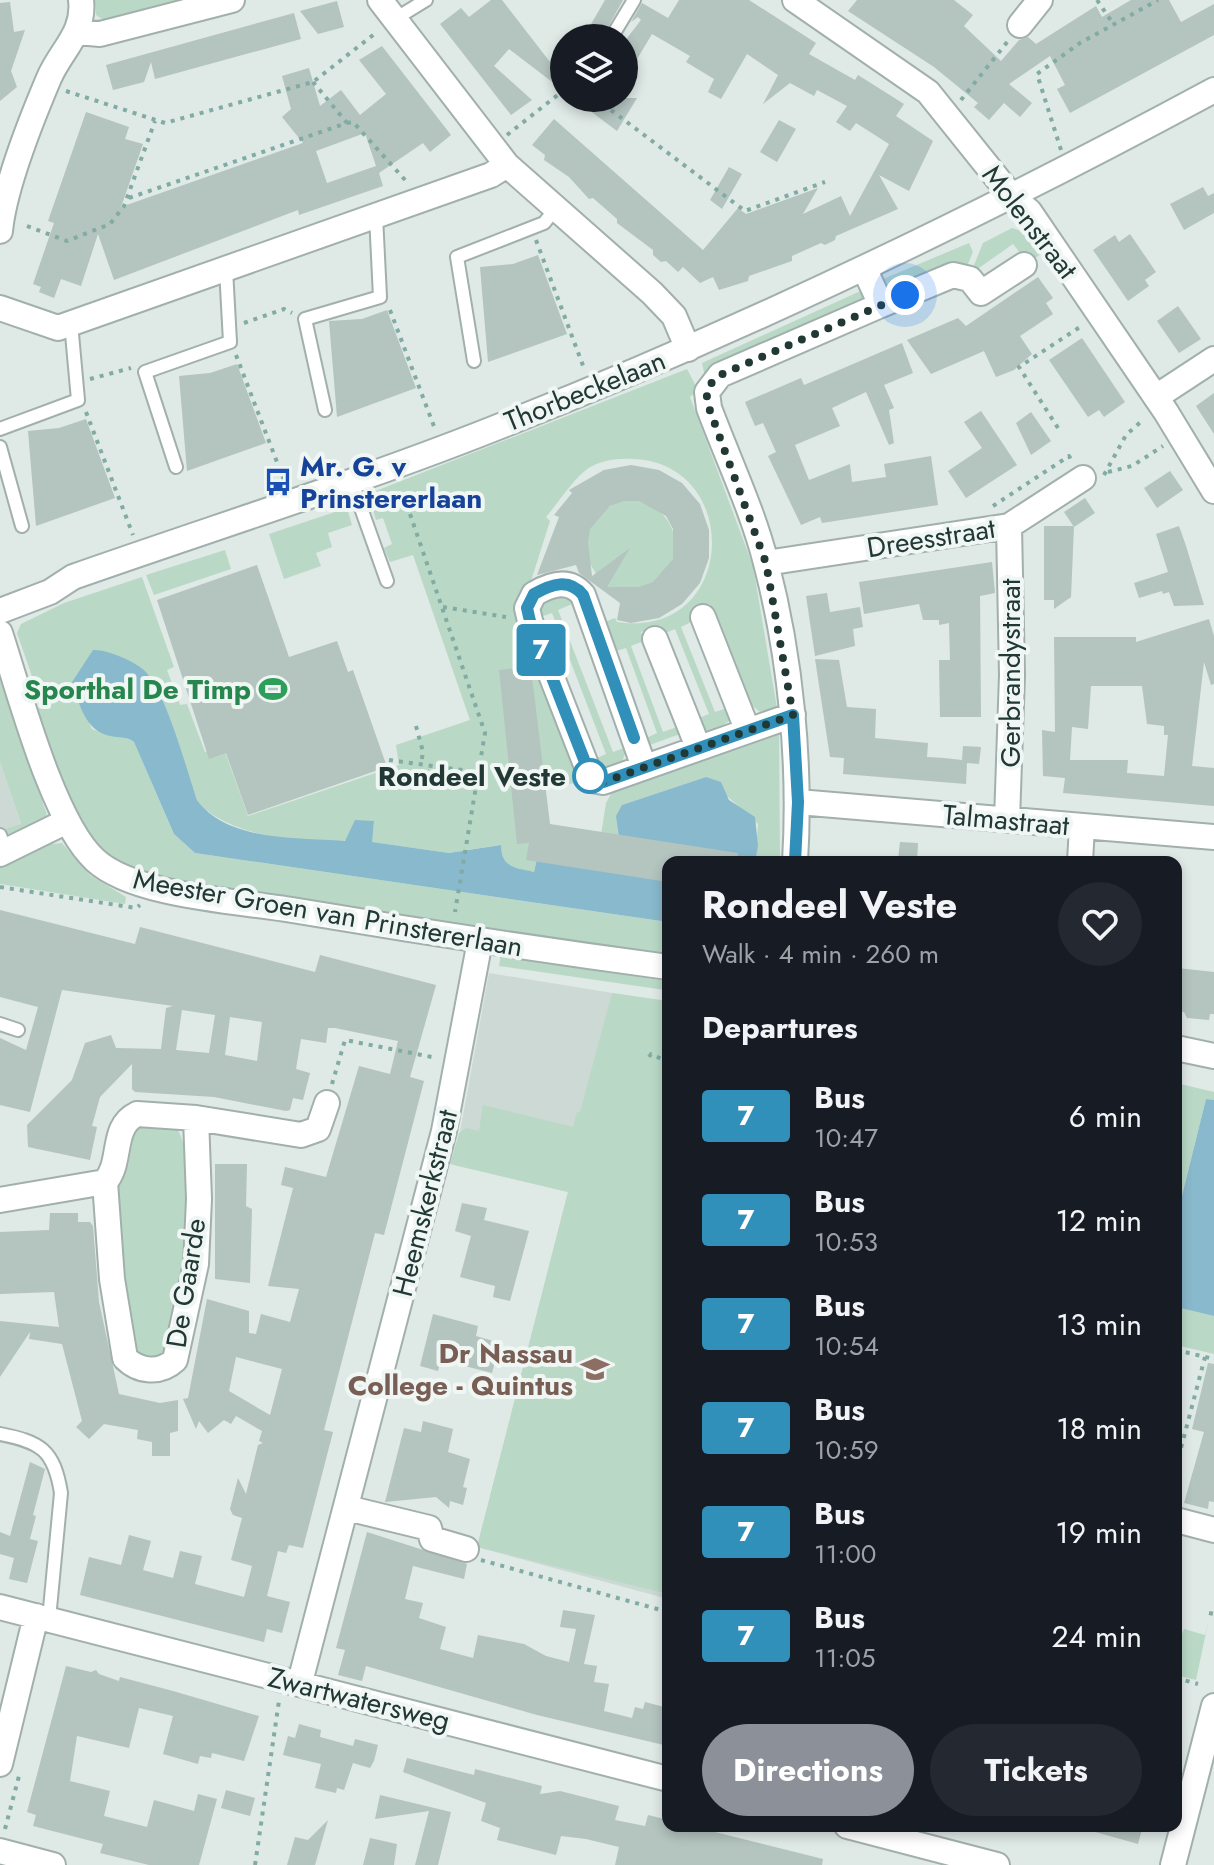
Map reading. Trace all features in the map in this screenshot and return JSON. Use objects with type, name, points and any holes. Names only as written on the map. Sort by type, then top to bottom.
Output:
[{"type":"street","points":[[0,228],[46,84],[78,32],[81,0]]},
{"type":"street","points":[[78,32],[100,34],[232,0]]},
{"type":"street","name":"Molenstraat","points":[[795,0],[928,92],[1013,198],[1029,211],[1099,314],[1152,407],[1214,491]]},
{"type":"street","points":[[1020,25],[1040,0]]},
{"type":"street","points":[[388,9],[500,156],[663,304],[674,316],[688,349]]},
{"type":"street","name":"Thorbeckelaan","points":[[0,611],[50,592],[73,577],[505,424],[688,349],[865,270],[1013,198],[1214,90]]},
{"type":"street","points":[[0,308],[58,328],[491,175],[500,156]]},
{"type":"street","name":"Thorbeckelaan","points":[[766,563],[709,408],[707,392],[711,381],[953,275],[970,279],[981,293],[1024,265]]},
{"type":"street","points":[[865,270],[881,305]]},
{"type":"street","points":[[1152,407],[1214,359]]},
{"type":"street","name":"Dreesstraat","points":[[766,563],[1009,526],[1083,478]]},
{"type":"street","name":"Gerbrandystraat","points":[[1007,820],[1012,748],[1009,526]]},
{"type":"street","points":[[766,563],[793,715],[798,802],[795,856]]},
{"type":"street","name":"Thorbeckelaan","points":[[0,594],[47,579],[73,577]]},
{"type":"street","points":[[644,767],[583,595],[576,587],[566,584],[545,588],[529,600],[528,614],[592,780],[603,782],[793,715]]},
{"type":"street","points":[[703,617],[747,729]]},
{"type":"street","name":"Meester Groen van Prinstererlaan","points":[[0,633],[65,822],[83,848],[105,868],[129,880],[172,890],[480,941],[662,966]]},
{"type":"street","points":[[655,639],[698,747]]},
{"type":"street","name":"Talmastraat","points":[[798,802],[1214,837]]},
{"type":"street","points":[[2,847],[65,822]]},
{"type":"street","points":[[1080,856],[1082,826]]},
{"type":"street","name":"Heemskerkstraat","points":[[292,1681],[347,1508],[459,1062],[480,941]]},
{"type":"street","points":[[1182,1049],[1214,1056]]},
{"type":"street","name":"De Gaarde","points":[[196,1118],[199,1199],[196,1264],[175,1360],[158,1370],[134,1367],[125,1358],[112,1279],[105,1182],[111,1175],[123,1125],[129,1118],[149,1113],[196,1118],[301,1135],[318,1129],[327,1103]]},
{"type":"street","points":[[0,1200],[105,1182]]},
{"type":"street","points":[[347,1508],[429,1528],[432,1539],[466,1549]]},
{"type":"street","points":[[1182,1522],[1214,1530]]},
{"type":"street","name":"Zwartwatersweg","points":[[0,1607],[662,1777]]},
{"type":"street","points":[[0,1764],[43,1618]]},
{"type":"street","points":[[1173,1865],[1207,1764],[1214,1706]]},
{"type":"street","points":[[870,1832],[997,1865]]},
{"type":"street","points":[[0,1851],[53,1865]]},
{"type":"lane","points":[[388,9],[426,0]]},
{"type":"lane","points":[[619,24],[634,0]]},
{"type":"lane","points":[[474,361],[457,257],[544,223],[557,207]]},
{"type":"lane","points":[[325,410],[305,319],[380,297],[387,213]]},
{"type":"lane","points":[[176,467],[145,372],[230,342],[226,269]]},
{"type":"lane","points":[[0,429],[78,400],[71,323]]},
{"type":"lane","points":[[0,447],[22,526]]},
{"type":"lane","points":[[351,480],[387,581]]},
{"type":"lane","points":[[0,1024],[18,1030]]},
{"type":"lane","points":[[0,1434],[39,1446],[48,1453],[57,1472],[61,1493],[43,1618]]},
{"type":"path","points":[[1097,0],[1114,25]]},
{"type":"path","points":[[1061,150],[1037,74],[1080,43],[1158,0]]},
{"type":"path","points":[[46,84],[165,123],[313,82],[388,9]]},
{"type":"path","points":[[956,106],[1020,25]]},
{"type":"path","points":[[313,82],[347,123]]},
{"type":"path","points":[[500,156],[550,104]]},
{"type":"path","points":[[614,112],[745,211],[825,182]]},
{"type":"path","points":[[27,226],[67,241],[110,224],[129,198],[155,121]]},
{"type":"path","points":[[129,198],[353,122],[410,186],[400,193],[387,213]]},
{"type":"path","points":[[531,228],[585,373]]},
{"type":"path","points":[[380,297],[388,305],[436,431]]},
{"type":"path","points":[[229,328],[284,309],[305,319]]},
{"type":"path","points":[[1058,428],[1019,367],[1099,314]]},
{"type":"path","points":[[230,342],[285,483]]},
{"type":"path","points":[[77,383],[129,367],[145,372]]},
{"type":"path","points":[[78,400],[90,417],[133,537]]},
{"type":"path","points":[[1108,472],[1126,435],[1152,407]]},
{"type":"path","points":[[1083,478],[1088,485],[1108,472],[1132,466],[1166,444]]},
{"type":"path","points":[[410,514],[484,722],[485,733],[455,912]]},
{"type":"path","points":[[443,607],[513,618],[528,614]]},
{"type":"path","points":[[416,726],[423,752],[421,764]]},
{"type":"path","points":[[389,760],[477,772]]},
{"type":"path","points":[[0,887],[136,908],[172,890]]},
{"type":"path","points":[[327,1103],[345,1040],[459,1062]]},
{"type":"path","points":[[649,1057],[651,1054],[662,1059]]},
{"type":"path","points":[[1182,1351],[1214,1359]]},
{"type":"path","points":[[1182,1444],[1205,1357]]},
{"type":"path","points":[[466,1549],[485,1564],[662,1610]]},
{"type":"path","points":[[1182,1680],[1198,1684]]},
{"type":"path","points":[[255,1865],[292,1681]]},
{"type":"shaded area","points":[[0,762],[21,825],[0,841]]},
{"type":"shaded area","name":"Dr Nassau College - Quintus","points":[[489,973],[662,1001],[662,1597],[477,1547],[568,1192],[454,1165]]},
{"type":"green space","points":[[95,0],[202,0],[105,21],[96,15]]},
{"type":"green space","points":[[1012,228],[1024,232],[1041,254],[1028,263],[1013,244],[979,268],[987,281],[972,270],[983,243]]},
{"type":"green space","points":[[969,243],[973,252],[965,271],[895,292],[886,290],[881,280]]},
{"type":"green space","points":[[865,289],[862,302],[705,377],[702,363]]},
{"type":"green space","points":[[687,369],[698,390],[690,397],[753,566],[777,708],[760,712],[748,702],[710,604],[692,611],[695,620],[681,627],[715,712],[730,707],[729,721],[713,732],[705,730],[694,720],[709,714],[675,629],[663,634],[659,626],[641,632],[644,641],[631,646],[663,732],[677,727],[680,734],[647,746],[644,739],[657,733],[626,648],[613,652],[600,624],[615,618],[617,622],[657,620],[686,605],[704,580],[712,549],[709,518],[695,489],[670,468],[634,459],[609,460],[591,467],[575,480],[546,517],[550,521],[531,581],[519,596],[516,607],[578,777],[575,783],[539,788],[544,827],[601,835],[606,803],[613,790],[779,729],[780,856],[755,856],[758,824],[706,777],[622,805],[663,856],[662,862],[537,859],[534,872],[515,868],[507,862],[500,845],[449,853],[371,842],[374,822],[346,840],[325,842],[285,839],[243,829],[209,812],[197,800],[164,710],[144,670],[72,682],[92,729],[134,742],[174,834],[195,853],[662,921],[662,956],[145,876],[116,861],[98,846],[74,811],[57,770],[37,710],[42,705],[17,633],[21,624],[64,603],[142,577],[174,667],[167,670],[180,705],[187,704],[205,752],[223,746],[248,816],[399,765],[396,745],[470,720],[413,555],[390,562],[384,548],[392,544],[383,518],[376,520],[368,494]]},
{"type":"green space","points":[[631,498],[650,504],[663,515],[672,529],[676,544],[674,559],[668,572],[657,582],[637,589],[604,588],[586,554],[586,533],[604,510]]},
{"type":"green space","points":[[347,508],[352,525],[328,533],[332,547],[316,553],[321,566],[284,579],[269,534]]},
{"type":"green space","points":[[225,550],[231,569],[154,595],[146,575]]},
{"type":"green space","points":[[551,594],[568,597],[572,604],[558,610],[613,752],[627,747],[621,766],[604,770],[592,760],[606,754],[552,613],[537,618],[539,603]]},
{"type":"green space","points":[[0,680],[47,815],[43,821],[9,837],[6,829],[21,824],[0,762]]},
{"type":"green space","points":[[48,838],[51,844],[62,843],[91,876],[126,897],[125,904],[0,884],[0,860]]},
{"type":"green space","points":[[501,954],[662,980],[662,990],[499,966]]},
{"type":"green space","name":"Dr Nassau College - Quintus","points":[[612,993],[662,1000],[662,1593],[477,1547],[568,1192],[450,1164],[459,1133],[466,1128],[479,1131],[483,1105],[573,1127],[577,1112],[580,1112]]},
{"type":"green space","points":[[1182,1084],[1214,1092],[1214,1100],[1206,1099],[1182,1196]]},
{"type":"green space","points":[[145,1123],[174,1126],[183,1142],[187,1168],[189,1202],[183,1278],[177,1313],[161,1358],[134,1353],[116,1192],[121,1171],[128,1167],[135,1127]]},
{"type":"green space","points":[[1182,1308],[1214,1316],[1214,1354],[1182,1346]]},
{"type":"green space","points":[[1209,1618],[1196,1680],[1182,1676],[1184,1629],[1205,1635]]},
{"type":"water","points":[[93,650],[120,656],[145,671],[168,714],[197,800],[210,814],[226,824],[265,835],[345,841],[355,820],[374,821],[372,842],[449,853],[501,845],[506,862],[515,868],[534,872],[537,859],[662,878],[662,921],[195,853],[174,834],[134,742],[101,733],[94,728],[84,715],[72,682]]},
{"type":"water","points":[[706,777],[721,782],[729,800],[755,817],[756,856],[696,856],[619,837],[616,816],[622,805]]},
{"type":"water","points":[[1206,1099],[1214,1100],[1214,1316],[1182,1308],[1182,1196]]},
{"type":"building","points":[[491,0],[502,0],[550,62],[550,80],[509,49],[494,66],[532,100],[511,115],[440,24],[461,8],[469,17]]},
{"type":"building","points":[[605,0],[623,0],[610,24],[591,24]]},
{"type":"building","points":[[679,0],[749,0],[816,43],[809,54],[855,80],[858,75],[904,104],[896,116],[933,141],[909,191],[879,175],[898,209],[836,236],[835,240],[825,245],[821,243],[792,256],[792,261],[749,276],[748,281],[719,290],[713,277],[700,283],[683,267],[678,272],[666,261],[661,262],[653,255],[653,250],[617,223],[617,219],[593,198],[589,199],[569,177],[544,160],[545,155],[532,145],[554,119],[703,250],[738,208],[746,214],[818,188],[803,214],[841,196],[850,216],[889,144],[856,123],[850,131],[836,122],[847,106],[817,90],[814,96],[790,83],[763,104],[778,75],[747,54],[721,99],[708,92],[714,79],[686,62],[690,56],[652,34],[638,58],[638,24],[641,20],[638,17],[631,22],[642,3],[668,18]]},
{"type":"building","points":[[857,0],[954,0],[973,15],[964,26],[1001,61],[1019,40],[1028,37],[1036,44],[1096,6],[1102,17],[1131,0],[1169,0],[1181,22],[1214,4],[1214,35],[1070,113],[1057,89],[1065,85],[1050,56],[1009,84],[1032,103],[1020,117],[1004,103],[989,120],[974,107],[978,103],[934,67],[848,11]]},
{"type":"building","points":[[337,1],[344,27],[318,34],[300,11]]},
{"type":"building","points":[[10,2],[14,32],[25,30],[11,71],[17,87],[0,101],[0,3]]},
{"type":"building","points":[[294,13],[301,39],[155,79],[151,62],[144,82],[113,90],[106,65]]},
{"type":"building","points":[[382,46],[451,135],[430,152],[423,143],[379,173],[383,186],[299,215],[298,210],[114,280],[98,234],[81,286],[61,279],[54,298],[39,292],[41,287],[33,284],[54,223],[48,221],[86,112],[129,127],[125,139],[143,144],[121,207],[303,143],[282,117],[291,109],[282,76],[309,68],[320,106],[341,90],[360,115],[386,94],[359,60]],"holes":[[[365,133],[376,166],[327,183],[316,151]]]},
{"type":"building","points":[[592,112],[629,112],[617,131]]},
{"type":"building","points":[[779,120],[796,129],[777,162],[760,152]]},
{"type":"building","points":[[729,167],[742,174],[722,209],[710,200]]},
{"type":"building","points":[[1203,187],[1208,196],[1214,193],[1214,213],[1184,230],[1170,204]]},
{"type":"building","points":[[1130,234],[1156,272],[1145,280],[1149,286],[1128,301],[1093,250],[1115,235],[1119,242]]},
{"type":"building","points":[[538,255],[567,334],[488,362],[480,267],[513,264]]},
{"type":"building","points":[[1038,277],[1053,298],[1046,303],[1053,314],[1020,336],[1032,354],[1014,370],[996,377],[984,351],[931,374],[907,340],[958,318],[966,326]]},
{"type":"building","points":[[1178,306],[1201,339],[1179,353],[1157,321]]},
{"type":"building","points":[[387,310],[416,388],[337,417],[329,321],[362,319]]},
{"type":"building","points":[[1082,338],[1125,402],[1104,417],[1099,410],[1088,417],[1049,360]]},
{"type":"building","points":[[902,343],[913,373],[884,385],[894,408],[889,410],[894,443],[889,445],[866,392],[832,408],[840,426],[795,445],[809,480],[850,464],[852,482],[886,477],[884,464],[931,456],[938,505],[822,523],[820,517],[801,525],[768,456],[776,452],[763,423],[755,426],[745,402],[801,378],[804,385]]},
{"type":"building","points":[[237,364],[266,443],[187,471],[179,376],[210,373]]},
{"type":"building","points":[[1214,393],[1214,434],[1196,406]]},
{"type":"building","points":[[981,411],[1017,465],[966,498],[948,471],[982,448],[964,422]]},
{"type":"building","points":[[1031,412],[1051,441],[1031,455],[1016,423]]},
{"type":"building","points":[[86,419],[115,498],[36,526],[28,431],[59,428]]},
{"type":"building","points":[[631,465],[659,470],[682,483],[700,504],[709,530],[709,558],[700,583],[682,604],[659,618],[631,623],[617,620],[620,603],[579,573],[576,565],[537,575],[559,517],[554,515],[572,493],[569,490],[604,470]],"holes":[[[624,501],[639,501],[666,516],[673,529],[673,559],[653,582],[639,587],[607,587],[630,548],[592,576],[588,542],[590,529],[610,506]]]},
{"type":"building","points":[[1170,471],[1183,490],[1157,508],[1144,488]]},
{"type":"building","points":[[1085,498],[1095,513],[1074,527],[1064,512]]},
{"type":"building","points":[[1044,526],[1074,526],[1071,597],[1054,609],[1054,600],[1044,600]]},
{"type":"building","points":[[1179,526],[1204,605],[1174,606],[1169,592],[1163,594],[1162,591],[1139,598],[1134,583],[1168,572],[1156,534]]},
{"type":"building","points":[[992,562],[995,593],[980,596],[981,717],[940,717],[939,660],[950,660],[949,623],[939,625],[939,620],[923,620],[919,604],[864,614],[859,582]]},
{"type":"building","name":"Sporthal De Timp","points":[[257,565],[289,657],[337,641],[348,672],[353,670],[387,767],[248,815],[226,753],[209,759],[157,600]]},
{"type":"building","points":[[827,593],[830,612],[860,607],[863,627],[853,629],[855,646],[815,656],[806,596]]},
{"type":"building","points":[[1209,619],[1214,636],[1214,684],[1211,685],[1204,662],[1192,766],[1214,768],[1214,806],[1063,793],[1065,778],[1043,776],[1042,730],[1055,732],[1054,637],[1136,637],[1136,642]],"holes":[[[1091,686],[1142,686],[1147,724],[1164,726],[1164,735],[1168,735],[1164,776],[1127,773],[1128,760],[1070,760],[1072,727],[1088,729]]]},
{"type":"building","points":[[815,659],[839,660],[847,707],[876,709],[875,738],[928,743],[927,757],[962,760],[963,746],[981,747],[979,764],[967,763],[966,784],[843,774],[844,758],[830,757]]},
{"type":"building","points":[[526,667],[527,677],[532,677],[550,824],[738,853],[738,856],[662,856],[662,881],[526,860],[529,843],[517,844],[499,670]]},
{"type":"building","points":[[900,842],[918,843],[917,856],[898,856]]},
{"type":"building","points":[[0,910],[135,944],[140,927],[315,972],[320,955],[436,985],[410,1077],[424,1081],[384,1235],[375,1233],[324,1430],[333,1432],[303,1548],[289,1545],[286,1553],[278,1551],[267,1596],[290,1602],[282,1633],[267,1629],[264,1642],[80,1595],[89,1557],[121,1565],[129,1535],[151,1541],[143,1570],[173,1578],[180,1551],[202,1556],[195,1584],[244,1597],[252,1566],[231,1560],[242,1518],[233,1515],[230,1509],[238,1478],[246,1494],[258,1445],[263,1443],[259,1441],[262,1431],[236,1416],[231,1424],[224,1420],[208,1433],[199,1421],[196,1429],[183,1399],[188,1398],[207,1299],[249,1311],[249,1333],[256,1334],[261,1314],[290,1322],[299,1289],[268,1286],[293,1188],[281,1185],[285,1167],[326,1177],[359,1066],[390,1074],[398,1041],[335,1028],[328,1028],[326,1043],[301,1039],[296,1069],[310,1073],[303,1100],[293,1098],[290,1110],[286,1111],[214,1097],[135,1092],[132,1089],[132,1064],[100,1097],[92,1126],[97,1127],[90,1160],[28,1147],[27,1125],[72,1080],[85,1043],[111,1035],[116,1048],[161,1049],[166,1008],[173,1006],[62,990],[30,1112],[0,1105],[0,1038],[26,1050],[38,1007],[0,997]],"holes":[[[182,1010],[215,1015],[209,1053],[176,1050]],[[230,1017],[262,1022],[257,1061],[225,1055]],[[236,1357],[282,1369],[270,1415],[229,1391]]]},
{"type":"building","points":[[1182,969],[1214,972],[1214,1014],[1210,1014],[1209,1020],[1187,1018]]},
{"type":"building","points":[[215,1164],[247,1164],[246,1206],[252,1209],[250,1283],[215,1279]]},
{"type":"building","points":[[462,1203],[487,1208],[484,1220],[529,1231],[510,1301],[493,1297],[495,1286],[460,1277],[471,1236],[455,1231]]},
{"type":"building","points":[[50,1213],[78,1213],[78,1222],[90,1222],[93,1226],[99,1302],[119,1394],[160,1403],[178,1400],[178,1431],[170,1433],[170,1456],[152,1456],[152,1442],[137,1439],[138,1430],[104,1424],[89,1439],[76,1427],[82,1421],[62,1344],[29,1339],[30,1332],[0,1377],[0,1321],[59,1327],[54,1292],[0,1294],[0,1232],[49,1230]]},
{"type":"building","points":[[433,1314],[478,1326],[476,1336],[500,1343],[492,1373],[441,1360],[438,1371],[420,1366]]},
{"type":"building","points":[[1208,1363],[1214,1364],[1214,1502],[1209,1501],[1208,1509],[1184,1503],[1204,1432],[1192,1429]]},
{"type":"building","points":[[423,1421],[453,1429],[448,1452],[470,1459],[463,1487],[467,1488],[463,1505],[450,1501],[449,1508],[436,1497],[385,1502],[404,1428],[421,1432]]},
{"type":"building","points":[[30,1462],[45,1469],[33,1515],[36,1516],[30,1539],[38,1541],[27,1583],[9,1579],[14,1558],[0,1554],[0,1532],[10,1536]]},
{"type":"building","points":[[367,1532],[467,1564],[464,1579],[413,1566],[405,1599],[423,1603],[419,1618],[446,1627],[440,1649],[473,1658],[478,1635],[524,1644],[546,1656],[569,1662],[576,1629],[560,1627],[563,1610],[595,1615],[584,1664],[597,1666],[594,1682],[609,1684],[604,1711],[632,1718],[635,1707],[643,1709],[645,1702],[662,1706],[662,1745],[537,1715],[366,1666],[362,1681],[338,1675],[345,1650],[336,1648]]},
{"type":"building","points":[[66,1666],[91,1672],[96,1670],[119,1681],[120,1677],[259,1716],[244,1761],[212,1753],[211,1758],[200,1756],[198,1764],[163,1754],[173,1716],[139,1708],[129,1748],[77,1736],[70,1781],[110,1791],[104,1816],[147,1827],[154,1800],[194,1811],[198,1794],[217,1799],[199,1865],[149,1865],[100,1853],[103,1844],[33,1826],[36,1815],[27,1812]]},
{"type":"building","points":[[299,1724],[321,1730],[320,1737],[353,1746],[355,1739],[378,1745],[374,1761],[370,1768],[353,1763],[344,1790],[337,1788],[336,1793],[315,1788],[321,1764],[283,1755],[288,1736],[295,1738]]},
{"type":"building","points":[[407,1758],[474,1775],[475,1769],[542,1786],[540,1794],[560,1791],[619,1806],[615,1820],[645,1826],[648,1815],[662,1818],[662,1832],[715,1832],[823,1859],[822,1865],[615,1865],[619,1847],[561,1836],[556,1855],[497,1840],[500,1828],[481,1821],[486,1803],[403,1772]]},
{"type":"building","points":[[226,1790],[255,1798],[250,1816],[221,1808]]},
{"type":"building","points":[[380,1795],[451,1812],[438,1865],[415,1865],[429,1811],[375,1819]]},
{"type":"building","points":[[328,1820],[315,1865],[287,1865],[295,1837],[308,1840]]},
{"type":"building","points":[[1096,1832],[1141,1832],[1138,1844]]},
{"type":"building","points":[[370,1838],[397,1844],[394,1865],[363,1865]]},
{"type":"bus line","name":"7","points":[[634,738],[583,595],[576,587],[566,584],[556,584],[534,594],[527,608],[530,621],[592,780],[603,782],[793,715],[798,802],[795,856]]},
{"type":"place","name":"Mr. G. v Prinstererlaan","points":[[278,482]]},
{"type":"place","name":"Sporthal De Timp","points":[[273,689]]},
{"type":"place","name":"Rondeel Veste","points":[[590,776]]},
{"type":"place","name":"Dr Nassau College - Quintus","points":[[595,1369]]},
{"type":"route","points":[[590,776],[592,780],[603,782],[793,715],[766,563],[706,400],[707,392],[711,381],[720,375],[905,295]]}]
